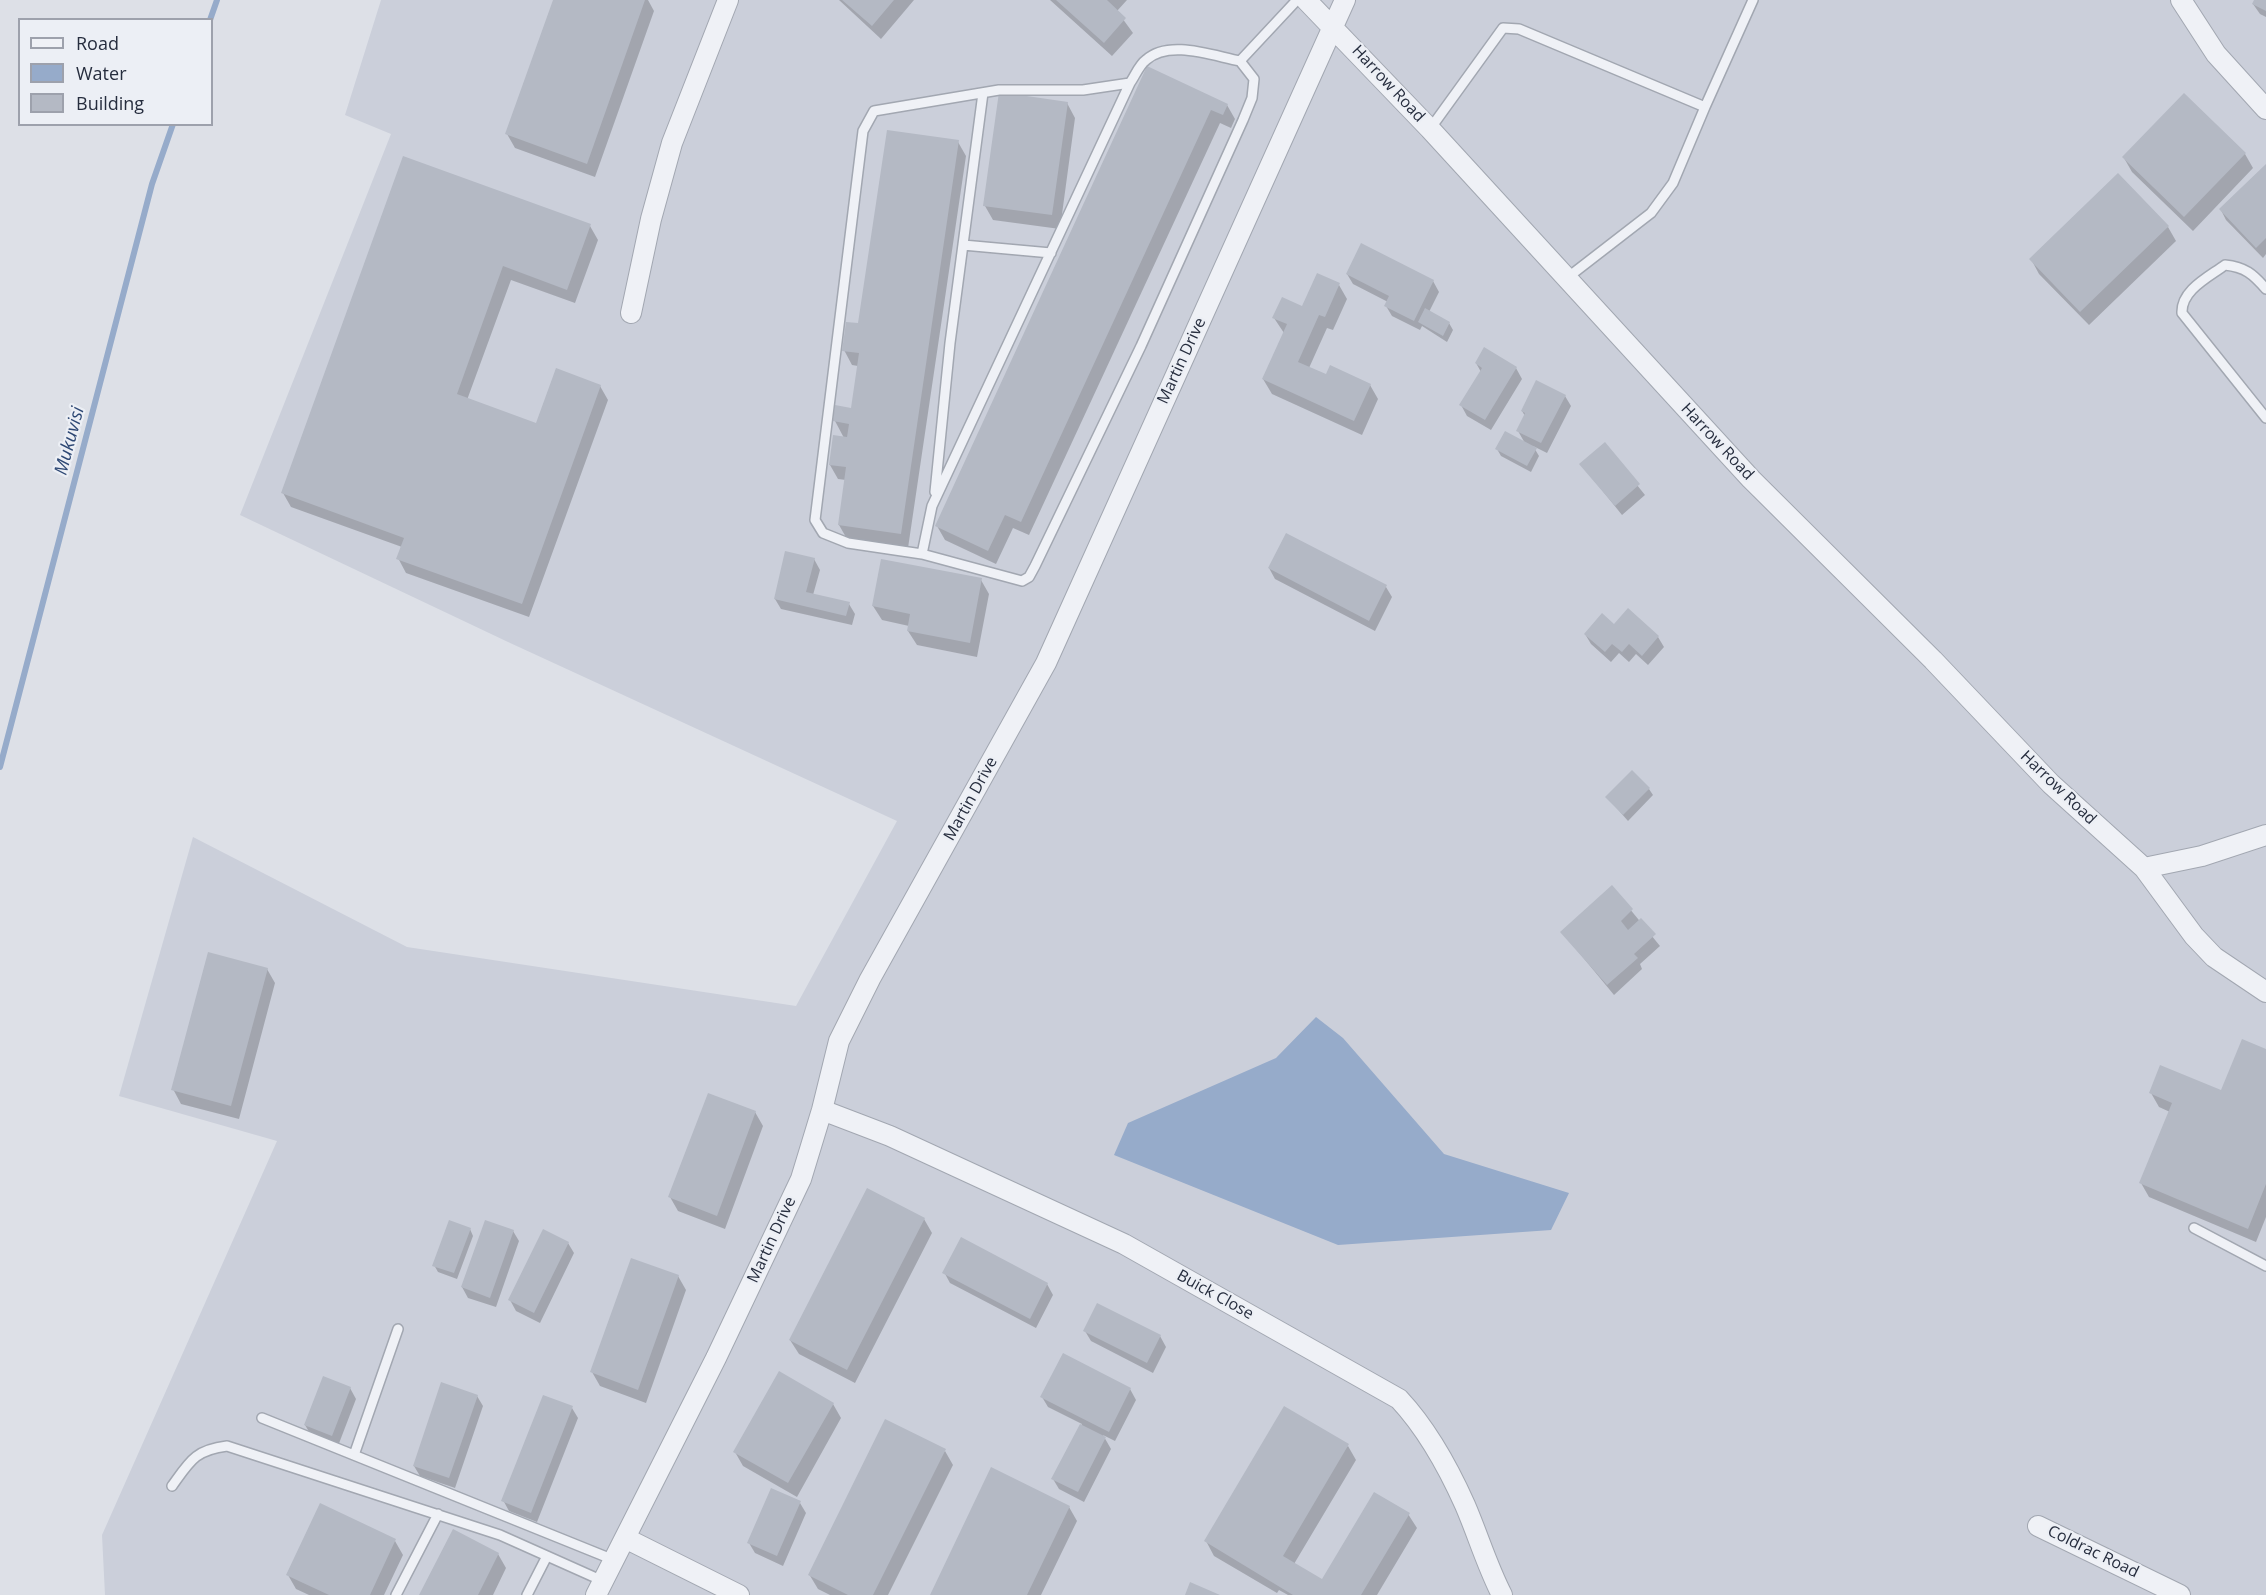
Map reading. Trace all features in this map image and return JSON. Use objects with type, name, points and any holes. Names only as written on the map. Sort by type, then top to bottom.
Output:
[{"type":"street","points":[[631,313],[651,219],[672,143],[728,0]]},
{"type":"street","name":"Harrow Road","points":[[1306,0],[1334,26],[1430,129],[1751,479],[1933,660],[2051,784],[2144,868]]},
{"type":"street","name":"Martin Drive","points":[[599,1588],[716,1358],[801,1179],[840,1041],[870,979],[1046,663],[1345,0]]},
{"type":"street","points":[[2181,0],[2216,54],[2266,109]]},
{"type":"street","points":[[2266,835],[2202,856],[2144,868],[2194,936],[2214,957],[2266,992]]},
{"type":"street","name":"Buick Close","points":[[822,1110],[890,1136],[1124,1244],[1399,1399],[1417,1418],[1454,1484],[1502,1595]]},
{"type":"street","name":"Coldrac Road","points":[[2038,1526],[2180,1595]]},
{"type":"street","points":[[625,1538],[739,1595]]},
{"type":"lane","points":[[1240,61],[1297,0]]},
{"type":"lane","points":[[1567,278],[1651,213],[1673,183],[1753,0]]},
{"type":"lane","points":[[1430,129],[1503,28],[1519,29],[1705,107]]},
{"type":"lane","points":[[932,506],[1130,84],[1146,60],[1168,48],[1240,61],[1254,79],[1252,98],[1243,120],[1142,346],[1029,577],[1022,581],[922,554],[848,543],[823,532],[815,520],[863,131],[874,111],[999,90],[1083,90],[1130,84]]},
{"type":"lane","points":[[922,554],[932,506],[983,93]]},
{"type":"lane","points":[[963,244],[1050,253]]},
{"type":"lane","points":[[2266,289],[2253,273],[2240,267],[2225,265],[2190,291],[2181,307],[2182,313],[2266,418]]},
{"type":"lane","points":[[2194,1228],[2265,1263]]},
{"type":"lane","points":[[354,1455],[398,1329]]},
{"type":"lane","points":[[262,1418],[614,1560]]},
{"type":"lane","points":[[172,1486],[189,1463],[205,1449],[226,1446],[500,1535],[547,1556],[599,1588]]},
{"type":"lane","points":[[396,1595],[438,1514]]},
{"type":"lane","points":[[527,1595],[547,1556]]},
{"type":"shaded area","points":[[381,0],[2266,0],[2266,1595],[105,1595],[102,1535],[277,1141],[119,1096],[193,837],[407,947],[796,1006],[897,821],[508,642],[240,515],[391,134],[345,115]]},
{"type":"water","points":[[1316,1017],[1343,1038],[1444,1154],[1569,1193],[1551,1230],[1338,1245],[1114,1155],[1128,1123],[1276,1058]]},
{"type":"building","points":[[553,0],[645,0],[587,164],[505,134]]},
{"type":"building","points":[[842,0],[894,0],[872,26]]},
{"type":"building","points":[[1056,0],[1107,0],[1126,18],[1104,43]]},
{"type":"building","points":[[2254,0],[2266,0],[2266,11],[2252,4]]},
{"type":"building","points":[[1147,66],[1228,104],[1223,115],[1211,110],[1021,522],[1005,515],[988,551],[935,526]]},
{"type":"building","points":[[999,92],[1068,102],[1052,215],[983,206]]},
{"type":"building","points":[[2184,93],[2246,153],[2184,217],[2122,157]]},
{"type":"building","points":[[887,130],[959,140],[901,534],[838,525],[846,467],[829,465],[833,435],[847,437],[849,424],[833,421],[835,405],[851,408],[859,353],[842,351],[846,322],[858,323]]},
{"type":"building","points":[[403,156],[591,224],[567,290],[503,266],[457,394],[536,423],[556,368],[601,385],[522,604],[396,559],[404,538],[281,493]]},
{"type":"building","points":[[2266,164],[2266,238],[2256,248],[2219,209]]},
{"type":"building","points":[[2118,173],[2169,226],[2080,312],[2029,259]]},
{"type":"building","points":[[1361,243],[1434,280],[1414,321],[1384,306],[1389,296],[1346,274]]},
{"type":"building","points":[[1317,273],[1340,283],[1325,317],[1319,315],[1298,362],[1326,374],[1330,365],[1371,384],[1354,421],[1262,379],[1287,324],[1272,318],[1282,297],[1302,306]]},
{"type":"building","points":[[1425,308],[1450,322],[1443,336],[1418,322]]},
{"type":"building","points":[[1484,347],[1517,367],[1485,420],[1459,405],[1482,368],[1475,363]]},
{"type":"building","points":[[1536,380],[1566,395],[1541,443],[1516,431],[1525,413],[1521,411]]},
{"type":"building","points":[[1505,431],[1537,448],[1527,466],[1495,449]]},
{"type":"building","points":[[1605,442],[1640,484],[1615,506],[1579,464]]},
{"type":"building","points":[[1286,533],[1387,585],[1369,621],[1268,568]]},
{"type":"building","points":[[785,551],[815,558],[806,592],[850,602],[846,616],[774,599]]},
{"type":"building","points":[[881,559],[982,578],[970,643],[907,631],[910,614],[872,606]]},
{"type":"building","points":[[1628,608],[1659,636],[1642,656],[1629,644],[1622,652],[1612,644],[1605,652],[1584,634],[1602,613],[1614,624]]},
{"type":"building","points":[[1632,770],[1650,788],[1623,815],[1605,797]]},
{"type":"building","points":[[1612,885],[1633,909],[1621,921],[1628,930],[1641,918],[1656,934],[1634,954],[1638,958],[1607,985],[1560,932]]},
{"type":"building","points":[[208,952],[268,968],[231,1106],[171,1090]]},
{"type":"building","points":[[2242,1039],[2266,1049],[2266,1184],[2248,1229],[2139,1183],[2172,1103],[2149,1093],[2160,1065],[2221,1090]]},
{"type":"building","points":[[708,1093],[756,1111],[717,1216],[668,1197]]},
{"type":"building","points":[[867,1188],[925,1218],[847,1370],[789,1340]]},
{"type":"building","points":[[449,1220],[471,1228],[454,1273],[432,1266]]},
{"type":"building","points":[[485,1220],[514,1230],[490,1298],[461,1287]]},
{"type":"building","points":[[543,1229],[569,1242],[534,1313],[508,1300]]},
{"type":"building","points":[[961,1237],[1048,1283],[1030,1319],[942,1273]]},
{"type":"building","points":[[631,1258],[679,1275],[638,1390],[590,1372]]},
{"type":"building","points":[[1097,1303],[1161,1335],[1147,1363],[1083,1331]]},
{"type":"building","points":[[1063,1353],[1131,1388],[1109,1432],[1040,1397]]},
{"type":"building","points":[[779,1371],[834,1403],[788,1483],[733,1452]]},
{"type":"building","points":[[323,1376],[351,1387],[332,1436],[304,1425]]},
{"type":"building","points":[[441,1382],[478,1395],[449,1478],[413,1466]]},
{"type":"building","points":[[543,1395],[573,1406],[531,1513],[501,1501]]},
{"type":"building","points":[[1284,1406],[1349,1444],[1283,1556],[1322,1579],[1374,1492],[1410,1513],[1361,1595],[1293,1595],[1204,1541]]},
{"type":"building","points":[[885,1419],[946,1449],[873,1595],[848,1595],[808,1575]]},
{"type":"building","points":[[1080,1424],[1106,1437],[1078,1492],[1051,1479]]},
{"type":"building","points":[[991,1467],[1070,1506],[1027,1595],[930,1595]]},
{"type":"building","points":[[771,1488],[801,1501],[777,1556],[747,1543]]},
{"type":"building","points":[[320,1503],[396,1539],[370,1595],[329,1595],[286,1575]]},
{"type":"building","points":[[453,1529],[499,1553],[478,1595],[419,1595]]},
{"type":"building","points":[[1190,1582],[1220,1595],[1185,1595]]},
{"type":"waterway","name":"Mukuvisi","points":[[211,18],[217,0]]},
{"type":"waterway","name":"Mukuvisi","points":[[0,767],[152,184],[172,126]]}]
